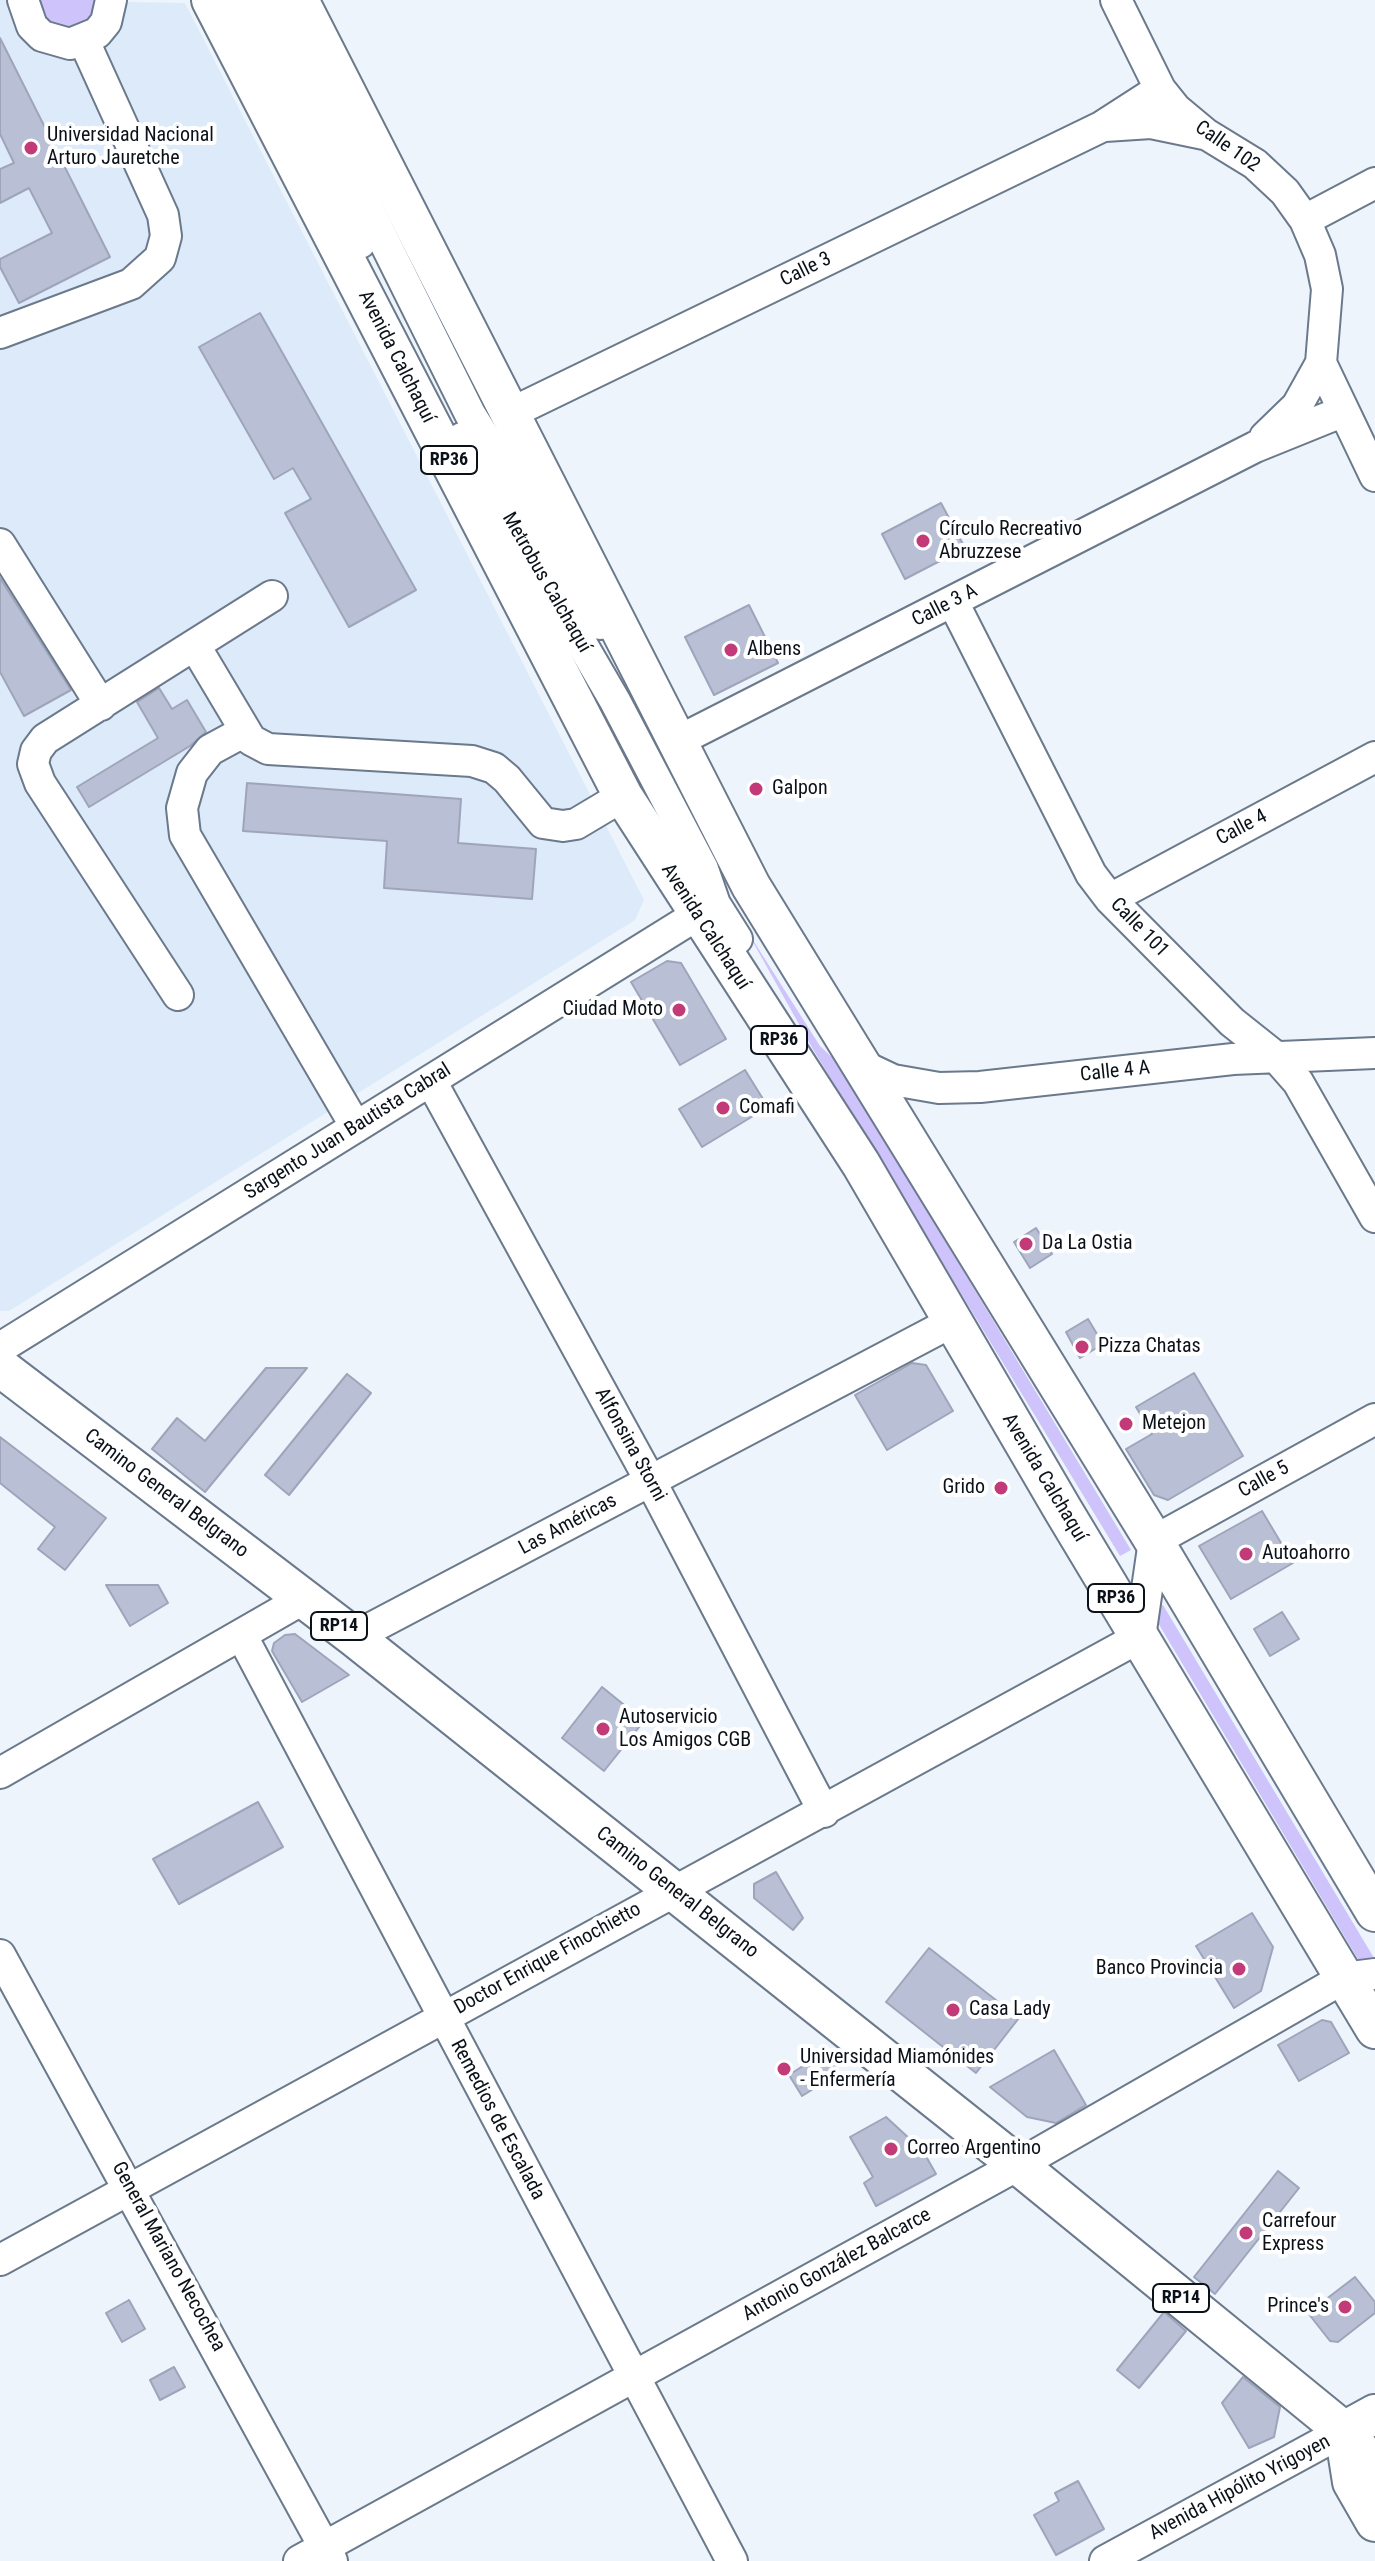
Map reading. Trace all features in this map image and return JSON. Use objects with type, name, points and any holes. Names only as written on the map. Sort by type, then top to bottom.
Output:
[{"type":"main road","name":"Avenida Calchaquí","points":[[211,0],[623,796],[706,910],[861,1164],[1140,1637],[1360,1976],[1375,2029]]},
{"type":"main road","name":"RP36","points":[[299,0],[676,742],[775,928],[1154,1541],[1375,1912]]},
{"type":"main road","points":[[706,910],[743,905],[775,928]]},
{"type":"main road","name":"Camino General Belgrano","points":[[0,1367],[354,1637],[1018,2165],[1365,2430],[1375,2468]]},
{"type":"main road","points":[[1365,2430],[1352,2482],[1375,2522]]},
{"type":"street","points":[[23,0],[32,26],[42,36],[70,44],[84,41],[106,22],[111,0]]},
{"type":"street","name":"Metrobus Calchaquí","points":[[234,0],[462,438],[615,701],[703,869],[706,910]]},
{"type":"street","name":"Metrobus Calchaquí","points":[[264,0],[470,414],[676,742]]},
{"type":"street","name":"Calle 102","points":[[1116,0],[1160,89],[1176,109],[1206,134],[1255,164],[1285,192],[1305,220],[1320,255],[1327,289],[1321,363]]},
{"type":"street","points":[[0,333],[131,284],[160,258],[166,236],[163,215],[84,41]]},
{"type":"street","name":"Calle 3","points":[[511,413],[1101,127],[1160,89]]},
{"type":"street","name":"Calle 3","points":[[1101,127],[1151,123],[1206,134]]},
{"type":"street","points":[[1305,220],[1375,183]]},
{"type":"street","points":[[1321,363],[1375,476]]},
{"type":"street","name":"Calle 3 A","points":[[1255,447],[1297,406],[1321,363]]},
{"type":"street","name":"Calle 3 A","points":[[676,742],[1255,447],[1344,411]]},
{"type":"street","points":[[0,544],[101,705]]},
{"type":"street","points":[[178,995],[40,783],[33,764],[36,751],[45,739],[272,596]]},
{"type":"street","name":"Calle 101","points":[[953,602],[1091,874],[1110,899],[1232,1022],[1276,1057],[1316,1108],[1375,1217]]},
{"type":"street","points":[[195,646],[251,740],[268,749],[472,761],[494,768],[507,779],[543,823],[576,824],[623,796]]},
{"type":"street","points":[[245,731],[210,750],[192,773],[182,808],[185,835],[356,1127]]},
{"type":"street","name":"Calle 4","points":[[1110,899],[1375,757]]},
{"type":"street","name":"Sargento Juan Bautista Cabral","points":[[0,1348],[706,910]]},
{"type":"street","name":"Calle 4 A","points":[[859,1064],[893,1080],[939,1088],[1276,1057],[1375,1053]]},
{"type":"street","name":"Alfonsina Storni","points":[[431,1081],[651,1482],[824,1812]]},
{"type":"street","name":"Las Américas","points":[[354,1637],[952,1322]]},
{"type":"street","name":"Calle 5","points":[[1154,1541],[1375,1419]]},
{"type":"street","points":[[1140,1637],[1154,1541]]},
{"type":"street","points":[[0,1773],[303,1599]]},
{"type":"street","name":"Remedios de Escalada","points":[[242,1636],[732,2561]]},
{"type":"street","name":"Doctor Enrique Finochietto","points":[[0,2260],[1140,1637]]},
{"type":"street","name":"General Mariano Necochea","points":[[0,1955],[131,2188],[319,2557]]},
{"type":"street","name":"Antonio González Balcarce","points":[[319,2557],[634,2378],[1360,1976]]},
{"type":"street","name":"Avenida Hipólito Yrigoyen","points":[[1112,2559],[1365,2430]]},
{"type":"shaded area","name":"Universidad Nacional Arturo Jauretche","points":[[0,0],[185,3],[644,900],[635,920],[9,1311],[0,1311]]},
{"type":"shaded area","points":[[35,0],[101,0],[101,5],[81,31],[50,29]]},
{"type":"shaded area","points":[[744,926],[820,1046],[839,1064],[1131,1550],[1120,1556],[814,1051]]},
{"type":"shaded area","points":[[1163,1605],[1374,1958],[1362,1966],[1151,1611]]},
{"type":"building","name":"Universidad Nacional Arturo Jauretche","points":[[0,38],[110,257],[19,303],[0,267],[0,259],[52,233],[29,188],[0,203],[0,169],[14,163],[0,134]]},
{"type":"building","points":[[260,313],[416,590],[349,627],[285,513],[311,499],[293,468],[274,479],[199,347]]},
{"type":"building","name":"Círculo Recreativo Abruzzese","points":[[941,503],[965,548],[905,579],[882,534]]},
{"type":"building","points":[[0,578],[71,690],[24,716],[0,672]]},
{"type":"building","name":"Albens","points":[[749,605],[778,663],[714,695],[685,637]]},
{"type":"building","points":[[159,688],[172,709],[187,700],[206,732],[190,746],[89,807],[77,787],[158,738],[137,702]]},
{"type":"building","points":[[247,783],[461,799],[458,843],[536,849],[532,899],[384,888],[387,841],[243,831]]},
{"type":"building","name":"Ciudad Moto","points":[[667,961],[681,963],[726,1039],[680,1065],[631,982]]},
{"type":"building","name":"Comafi","points":[[745,1070],[768,1107],[702,1147],[679,1109]]},
{"type":"building","points":[[1036,1228],[1052,1254],[1030,1268],[1014,1242]]},
{"type":"building","points":[[1088,1319],[1103,1344],[1080,1358],[1066,1332]]},
{"type":"building","points":[[912,1363],[926,1365],[953,1411],[887,1450],[855,1395]]},
{"type":"building","points":[[266,1368],[307,1368],[205,1492],[152,1449],[177,1418],[205,1441]]},
{"type":"building","points":[[1194,1373],[1243,1456],[1168,1500],[1154,1495],[1126,1449],[1152,1434],[1136,1407]]},
{"type":"building","points":[[347,1374],[371,1393],[289,1495],[265,1475]]},
{"type":"building","points":[[0,1437],[106,1518],[65,1570],[38,1549],[55,1527],[0,1483]]},
{"type":"building","name":"Autoahorro","points":[[1262,1511],[1293,1563],[1231,1599],[1199,1546]]},
{"type":"building","points":[[106,1585],[158,1585],[168,1603],[130,1626]]},
{"type":"building","points":[[1282,1612],[1299,1639],[1270,1656],[1254,1629]]},
{"type":"building","points":[[295,1634],[349,1675],[302,1702],[272,1651],[274,1643],[285,1635]]},
{"type":"building","name":"Autoservicio Los Amigos CGB","points":[[602,1687],[644,1721],[604,1771],[562,1738]]},
{"type":"building","points":[[258,1802],[283,1847],[179,1904],[153,1859]]},
{"type":"building","points":[[776,1872],[803,1918],[793,1930],[754,1898],[754,1884]]},
{"type":"building","name":"Banco Provincia","points":[[1252,1913],[1273,1947],[1261,1991],[1234,2008],[1196,1946]]},
{"type":"building","name":"Casa Lady","points":[[929,1948],[1019,2018],[976,2073],[886,2002]]},
{"type":"building","points":[[1322,2020],[1331,2022],[1349,2053],[1299,2081],[1278,2045]]},
{"type":"building","points":[[1054,2050],[1086,2105],[1056,2123],[1027,2117],[990,2087]]},
{"type":"building","points":[[826,2051],[839,2073],[802,2096],[789,2075]]},
{"type":"building","points":[[886,2117],[923,2151],[936,2174],[876,2206],[864,2183],[873,2177],[850,2137]]},
{"type":"building","name":"Carrefour Express","points":[[1278,2171],[1299,2188],[1215,2294],[1194,2277]]},
{"type":"building","name":"Prince's","points":[[1355,2277],[1375,2302],[1375,2313],[1338,2342],[1330,2341],[1308,2313]]},
{"type":"building","points":[[129,2300],[145,2329],[122,2342],[106,2313]]},
{"type":"building","points":[[1164,2312],[1186,2331],[1139,2388],[1117,2370]]},
{"type":"building","points":[[174,2367],[185,2387],[160,2400],[150,2380]]},
{"type":"building","points":[[1243,2377],[1280,2407],[1274,2437],[1249,2448],[1222,2403]]},
{"type":"building","points":[[1078,2481],[1104,2529],[1056,2555],[1034,2515],[1059,2501],[1055,2493]]},
{"type":"place","name":"Universidad Nacional Arturo Jauretche","points":[[31,148]]},
{"type":"place","name":"Círculo Recreativo Abruzzese","points":[[923,541]]},
{"type":"place","name":"Albens","points":[[731,650]]},
{"type":"place","name":"Galpon","points":[[756,789]]},
{"type":"place","name":"Ciudad Moto","points":[[679,1010]]},
{"type":"place","name":"Comafi","points":[[723,1108]]},
{"type":"place","name":"Da La Ostia","points":[[1026,1244]]},
{"type":"place","name":"Pizza Chatas","points":[[1082,1347]]},
{"type":"place","name":"Metejon","points":[[1126,1424]]},
{"type":"place","name":"Grido","points":[[1001,1488]]},
{"type":"place","name":"Autoahorro","points":[[1246,1554]]},
{"type":"place","name":"Autoservicio Los Amigos CGB","points":[[603,1729]]},
{"type":"place","name":"Banco Provincia","points":[[1239,1969]]},
{"type":"place","name":"Casa Lady","points":[[953,2010]]},
{"type":"place","name":"Universidad Miamónides - Enfermería","points":[[784,2069]]},
{"type":"place","name":"Correo Argentino","points":[[891,2149]]},
{"type":"place","name":"Carrefour Express","points":[[1246,2233]]},
{"type":"place","name":"Prince's","points":[[1345,2307]]}]
